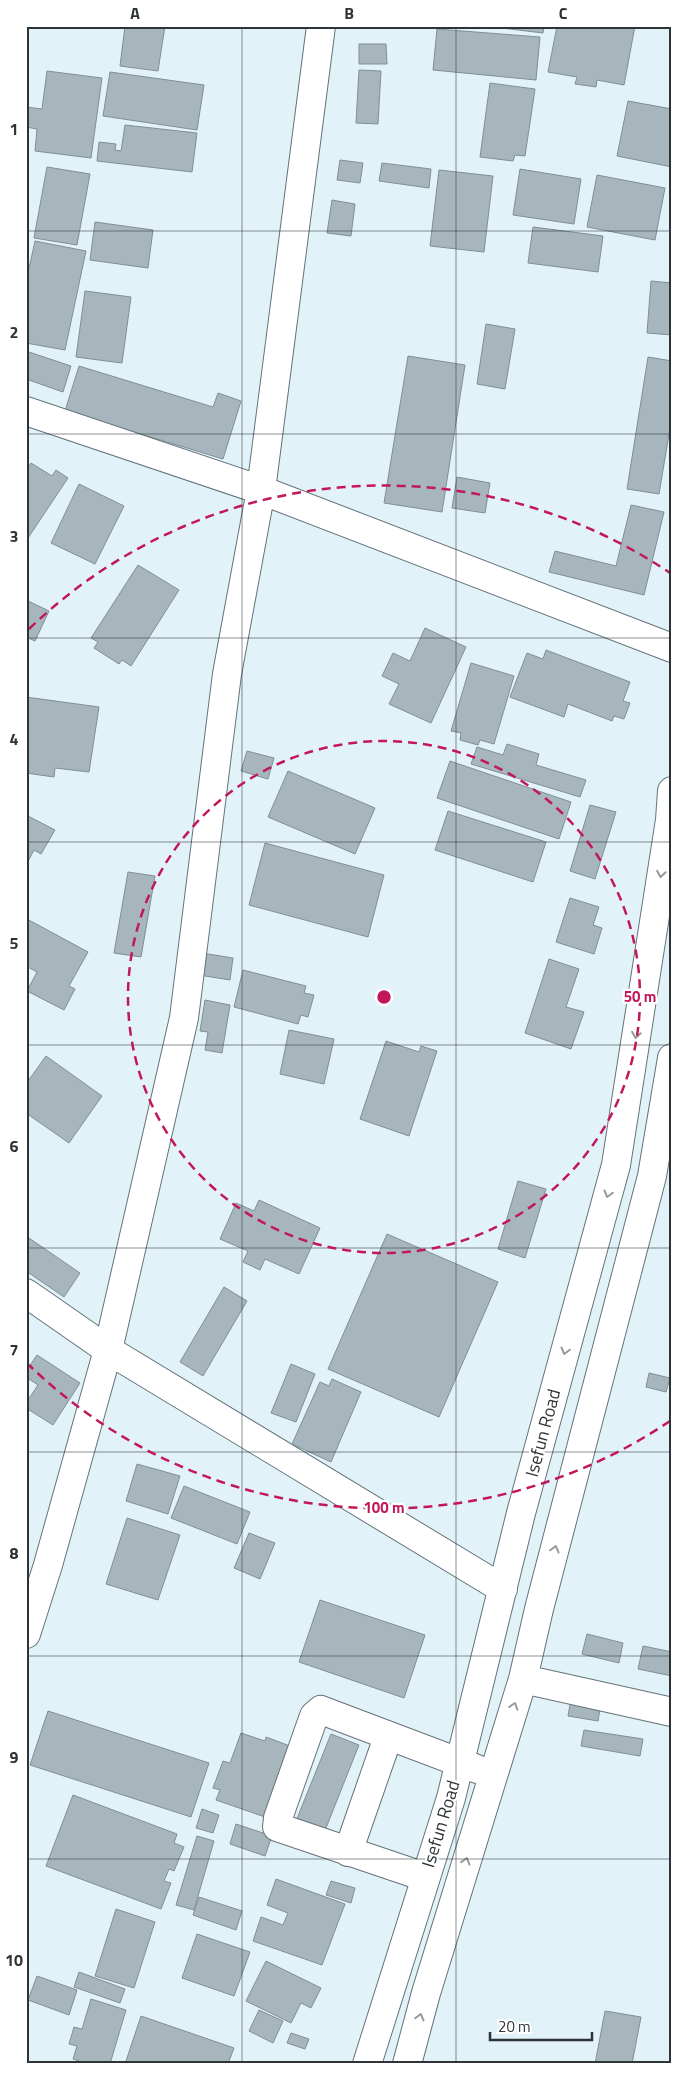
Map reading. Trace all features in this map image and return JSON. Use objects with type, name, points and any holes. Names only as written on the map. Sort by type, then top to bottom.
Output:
[{"type":"street","points":[[26,1634],[48,1565],[108,1350],[184,1018],[227,674],[261,490],[321,26]]},
{"type":"street","points":[[30,421],[261,490],[672,648]]},
{"type":"street","name":"Isefun Road","points":[[367,2064],[451,1798],[522,1513],[616,1165],[670,820],[672,791]]},
{"type":"street","name":"Isefun Road","points":[[407,2064],[523,1679],[539,1609],[652,1176],[672,1058]]},
{"type":"street","points":[[26,1293],[108,1350],[503,1589]]},
{"type":"street","points":[[523,1679],[672,1712]]},
{"type":"street","points":[[425,1877],[277,1827],[278,1818],[314,1716],[321,1710],[493,1774]]},
{"type":"street","points":[[348,1852],[388,1736]]},
{"type":"building","points":[[125,26],[165,26],[158,71],[120,66]]},
{"type":"building","points":[[485,26],[544,26],[543,33]]},
{"type":"building","points":[[557,26],[635,26],[624,85],[597,80],[596,87],[575,84],[577,77],[548,72]]},
{"type":"building","points":[[437,29],[540,37],[536,80],[433,70]]},
{"type":"building","points":[[359,44],[386,44],[387,64],[359,64]]},
{"type":"building","points":[[359,70],[381,71],[378,124],[356,123]]},
{"type":"building","points":[[47,71],[102,78],[91,158],[35,151],[37,129],[26,127],[26,107],[42,109]]},
{"type":"building","points":[[110,72],[204,85],[197,130],[103,116]]},
{"type":"building","points":[[490,83],[535,89],[525,156],[515,155],[513,161],[480,157]]},
{"type":"building","points":[[628,101],[672,109],[672,167],[617,156]]},
{"type":"building","points":[[125,125],[197,133],[192,172],[97,161],[99,142],[116,144],[115,150],[121,151]]},
{"type":"building","points":[[340,160],[363,163],[360,183],[337,180]]},
{"type":"building","points":[[382,163],[431,169],[429,188],[379,181]]},
{"type":"building","points":[[47,167],[90,174],[77,245],[34,238]]},
{"type":"building","points":[[520,169],[581,179],[574,224],[513,215]]},
{"type":"building","points":[[439,170],[493,176],[484,252],[430,246]]},
{"type":"building","points":[[597,175],[665,188],[655,240],[587,227]]},
{"type":"building","points":[[332,200],[355,204],[351,236],[327,233]]},
{"type":"building","points":[[95,222],[153,230],[148,268],[90,260]]},
{"type":"building","points":[[533,227],[603,236],[598,272],[528,263]]},
{"type":"building","points":[[35,241],[86,251],[65,350],[26,343],[26,282]]},
{"type":"building","points":[[651,281],[672,283],[672,335],[647,333]]},
{"type":"building","points":[[85,291],[131,297],[122,363],[76,357]]},
{"type":"building","points":[[486,324],[515,329],[505,389],[477,384]]},
{"type":"building","points":[[26,351],[71,366],[63,392],[26,379]]},
{"type":"building","points":[[408,356],[465,365],[442,512],[384,503]]},
{"type":"building","points":[[648,357],[672,361],[672,416],[659,494],[627,489]]},
{"type":"building","points":[[79,366],[213,407],[218,393],[241,401],[223,459],[65,411]]},
{"type":"building","points":[[31,463],[52,476],[56,470],[68,478],[26,541],[26,470]]},
{"type":"building","points":[[457,477],[490,483],[485,513],[452,508]]},
{"type":"building","points":[[79,484],[124,506],[95,564],[51,543]]},
{"type":"building","points":[[631,505],[664,512],[644,595],[549,572],[555,551],[616,566]]},
{"type":"building","points":[[138,565],[179,590],[131,666],[122,660],[119,664],[94,648],[98,642],[91,638]]},
{"type":"building","points":[[26,600],[49,611],[35,641],[26,637]]},
{"type":"building","points":[[425,628],[466,647],[431,723],[389,704],[399,684],[382,676],[393,653],[410,661]]},
{"type":"building","points":[[546,650],[630,682],[623,701],[630,703],[624,719],[614,716],[612,721],[568,704],[564,717],[510,697],[527,653],[543,659]]},
{"type":"building","points":[[471,663],[514,676],[494,744],[480,740],[478,745],[460,740],[461,733],[451,731]]},
{"type":"building","points":[[26,697],[99,707],[89,772],[55,768],[54,777],[26,773]]},
{"type":"building","points":[[507,744],[539,754],[536,765],[586,780],[580,797],[471,764],[477,747],[503,755]]},
{"type":"building","points":[[247,751],[274,758],[268,779],[241,771]]},
{"type":"building","points":[[450,761],[571,802],[559,839],[437,798]]},
{"type":"building","points":[[288,771],[375,808],[355,854],[268,817]]},
{"type":"building","points":[[590,805],[616,812],[595,879],[570,871]]},
{"type":"building","points":[[448,811],[546,842],[533,882],[435,850]]},
{"type":"building","points":[[26,815],[55,830],[41,854],[34,850],[26,865]]},
{"type":"building","points":[[265,843],[384,875],[368,937],[249,905]]},
{"type":"building","points":[[128,872],[155,876],[141,957],[114,953]]},
{"type":"building","points":[[570,898],[599,907],[593,925],[602,928],[594,954],[556,942]]},
{"type":"building","points":[[27,919],[88,952],[69,986],[75,989],[64,1010],[27,991],[37,972],[26,966]]},
{"type":"building","points":[[202,953],[233,958],[230,980],[199,975]]},
{"type":"building","points":[[549,959],[579,969],[566,1007],[584,1012],[571,1049],[525,1033]]},
{"type":"building","points":[[243,970],[306,986],[304,993],[314,995],[308,1017],[301,1015],[298,1024],[234,1007]]},
{"type":"building","points":[[205,1000],[230,1005],[222,1053],[205,1050],[208,1032],[200,1031]]},
{"type":"building","points":[[289,1030],[334,1039],[324,1084],[280,1074]]},
{"type":"building","points":[[386,1041],[419,1052],[421,1046],[437,1051],[409,1136],[360,1119]]},
{"type":"building","points":[[46,1056],[102,1096],[69,1143],[26,1113],[26,1084]]},
{"type":"building","points":[[518,1181],[546,1189],[525,1258],[498,1249]]},
{"type":"building","points":[[259,1200],[320,1228],[299,1274],[265,1259],[260,1270],[243,1262],[248,1251],[220,1239],[236,1203],[254,1211]]},
{"type":"building","points":[[387,1234],[498,1282],[439,1417],[328,1369]]},
{"type":"building","points":[[26,1236],[80,1273],[64,1297],[26,1271]]},
{"type":"building","points":[[224,1287],[247,1301],[203,1376],[180,1362]]},
{"type":"building","points":[[37,1355],[80,1383],[53,1425],[26,1408],[26,1403],[38,1385],[26,1377],[26,1371]]},
{"type":"building","points":[[291,1364],[315,1374],[296,1422],[271,1413]]},
{"type":"building","points":[[649,1373],[670,1378],[666,1392],[646,1387]]},
{"type":"building","points":[[332,1379],[361,1392],[331,1462],[292,1444],[320,1382],[329,1386]]},
{"type":"building","points":[[137,1464],[180,1476],[168,1514],[126,1501]]},
{"type":"building","points":[[184,1486],[250,1512],[237,1544],[171,1518]]},
{"type":"building","points":[[127,1518],[180,1535],[158,1600],[106,1584]]},
{"type":"building","points":[[249,1533],[275,1543],[260,1579],[234,1568]]},
{"type":"building","points":[[320,1600],[425,1635],[404,1698],[299,1662]]},
{"type":"building","points":[[587,1634],[623,1643],[619,1663],[582,1654]]},
{"type":"building","points":[[643,1646],[672,1652],[672,1676],[638,1669]]},
{"type":"building","points":[[571,1698],[601,1703],[598,1721],[568,1716]]},
{"type":"building","points":[[48,1711],[209,1763],[191,1817],[30,1765]]},
{"type":"building","points":[[584,1730],[643,1739],[640,1756],[581,1746]]},
{"type":"building","points":[[241,1733],[265,1741],[266,1737],[290,1746],[265,1817],[216,1800],[220,1790],[213,1788],[223,1761],[230,1763]]},
{"type":"building","points":[[331,1734],[359,1745],[324,1833],[296,1821]]},
{"type":"building","points":[[73,1795],[177,1834],[174,1843],[184,1847],[174,1871],[169,1869],[164,1881],[171,1883],[161,1909],[46,1866]]},
{"type":"building","points":[[202,1809],[219,1815],[213,1833],[196,1828]]},
{"type":"building","points":[[236,1824],[272,1836],[265,1856],[230,1844]]},
{"type":"building","points":[[197,1836],[214,1841],[194,1910],[176,1905]]},
{"type":"building","points":[[276,1879],[345,1904],[322,1965],[253,1941],[261,1917],[283,1925],[288,1913],[267,1905]]},
{"type":"building","points":[[331,1881],[355,1888],[351,1903],[326,1895]]},
{"type":"building","points":[[199,1897],[242,1911],[236,1930],[193,1915]]},
{"type":"building","points":[[116,1909],[155,1922],[134,1988],[95,1976]]},
{"type":"building","points":[[197,1934],[250,1952],[234,1996],[182,1978]]},
{"type":"building","points":[[266,1961],[321,1988],[311,2008],[301,2003],[291,2023],[246,2001]]},
{"type":"building","points":[[79,1972],[125,1989],[120,2003],[74,1987]]},
{"type":"building","points":[[37,1976],[77,1990],[69,2015],[28,2000]]},
{"type":"building","points":[[91,1999],[126,2010],[110,2064],[87,2064],[73,2059],[77,2046],[69,2044],[74,2027],[82,2029]]},
{"type":"building","points":[[259,2010],[283,2021],[273,2043],[249,2031]]},
{"type":"building","points":[[605,2011],[641,2017],[632,2064],[595,2064]]},
{"type":"building","points":[[141,2016],[234,2048],[228,2064],[125,2064]]},
{"type":"building","points":[[291,2033],[309,2039],[305,2049],[287,2043]]}]
